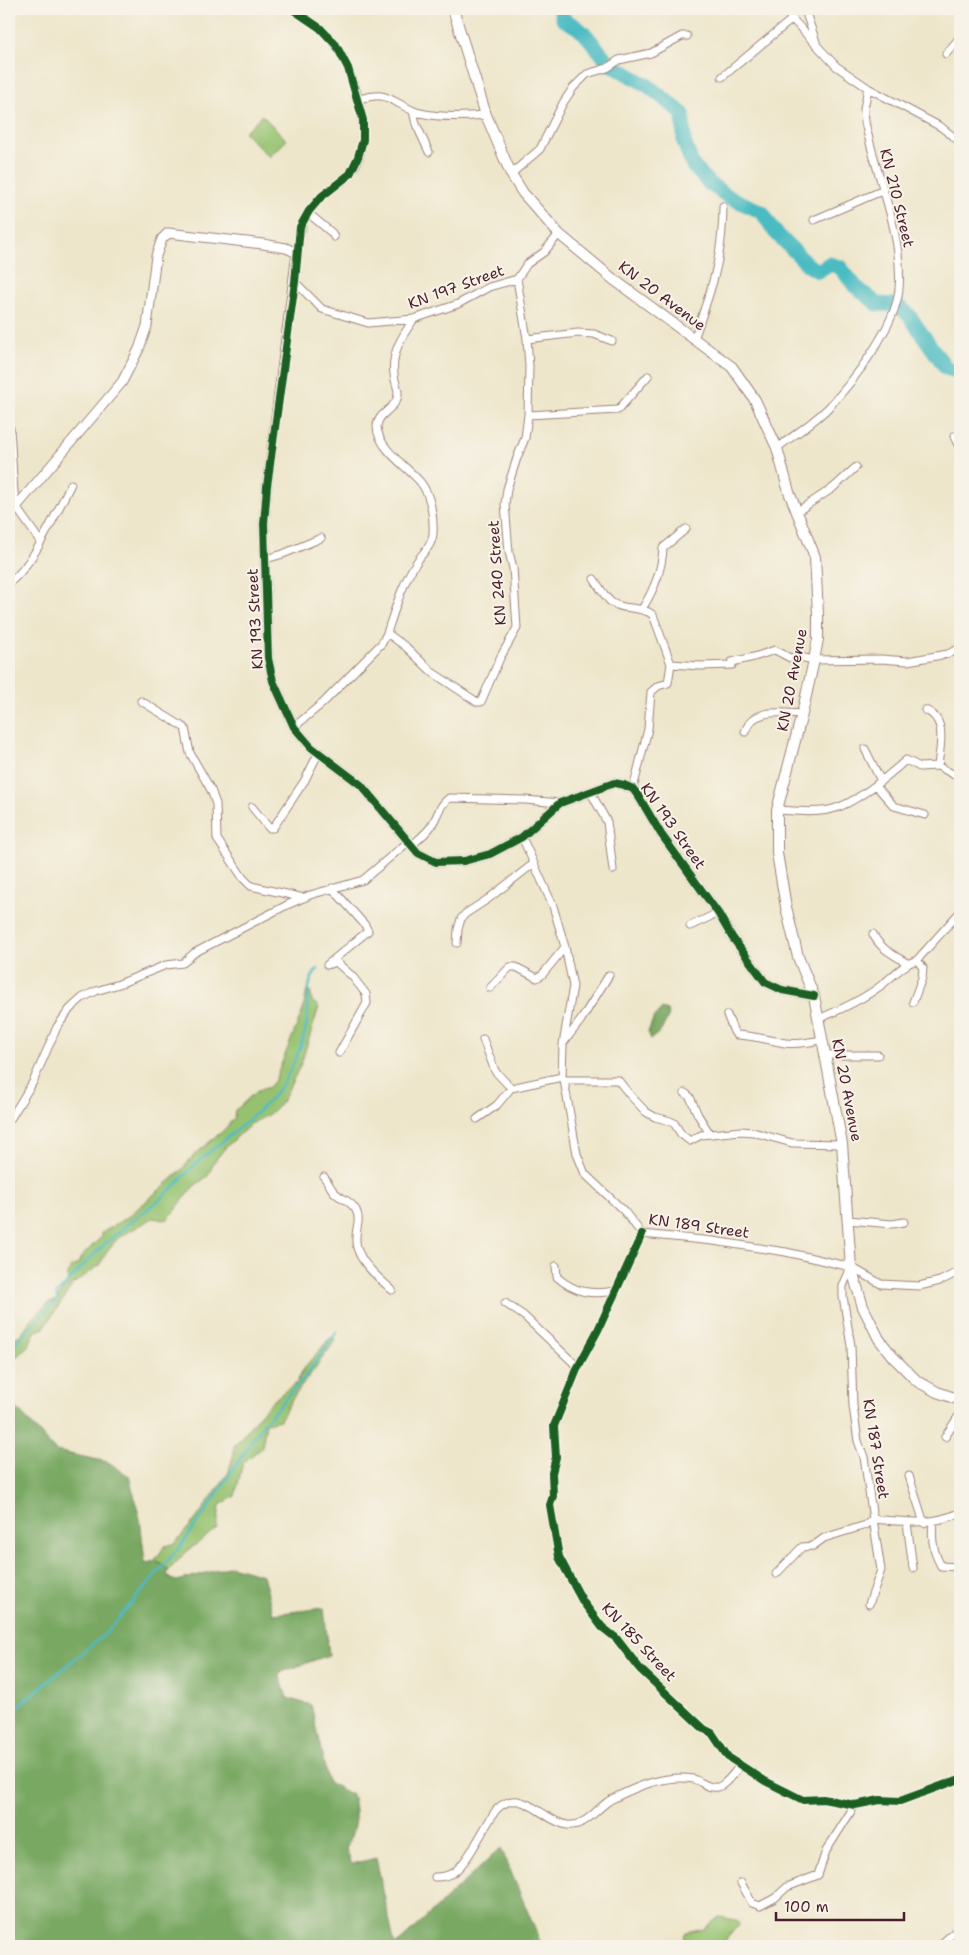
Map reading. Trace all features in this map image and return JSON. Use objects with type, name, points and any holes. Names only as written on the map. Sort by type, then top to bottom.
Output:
[{"type":"main road","name":"KN 20 Avenue","points":[[453,9],[486,115],[512,174],[523,193],[560,234],[613,279],[732,368],[755,400],[778,448],[789,492],[815,557],[818,639],[802,714],[777,810],[777,853],[786,907],[798,957],[814,996],[842,1144],[851,1266],[867,1315],[879,1339],[893,1357],[917,1381],[937,1392],[960,1400]]},
{"type":"street","points":[[13,510],[122,382],[139,349],[147,326],[156,256],[162,240],[168,233],[263,244],[286,248],[297,253],[300,227],[308,213],[322,197],[350,174],[363,140],[363,120],[348,68],[336,45],[320,28],[292,9]]},
{"type":"street","points":[[783,9],[836,66],[868,88],[941,127],[960,142]]},
{"type":"street","points":[[808,9],[807,16],[817,44]]},
{"type":"street","points":[[722,77],[792,20]]},
{"type":"street","points":[[512,174],[540,149],[573,88],[587,74],[607,68],[619,60],[651,53],[682,36],[687,36]]},
{"type":"street","points":[[946,54],[960,37]]},
{"type":"street","name":"KN 210 Street","points":[[778,448],[833,402],[855,376],[891,320],[897,304],[900,288],[898,258],[892,222],[865,122],[864,109],[868,88]]},
{"type":"street","points":[[357,99],[378,96],[387,97],[413,111],[438,117],[486,115]]},
{"type":"street","points":[[413,111],[416,124],[428,152]]},
{"type":"street","points":[[814,220],[884,190]]},
{"type":"street","points":[[694,339],[718,268],[723,232],[722,206]]},
{"type":"street","points":[[308,213],[332,233],[334,237]]},
{"type":"street","name":"KN 197 Street","points":[[295,282],[322,309],[368,323],[414,319],[458,304],[489,287],[517,279],[527,264],[544,252],[560,234]]},
{"type":"street","name":"KN 193 Street","points":[[297,253],[295,282],[267,486],[264,524],[268,658],[273,681],[294,727],[311,747],[361,785],[418,853],[436,862],[464,861],[490,854],[522,838],[560,803],[590,791],[614,783],[633,789],[661,834],[718,913],[732,937],[766,982],[782,990],[814,996]]},
{"type":"street","name":"KN 240 Street","points":[[387,634],[406,647],[432,672],[477,702],[480,702],[500,658],[517,628],[513,568],[509,552],[505,504],[507,489],[525,438],[528,415],[529,366],[527,340],[517,279]]},
{"type":"street","points":[[294,727],[324,702],[382,643],[408,579],[418,560],[431,543],[433,519],[427,494],[422,484],[392,455],[379,436],[377,427],[380,418],[396,404],[398,392],[393,365],[396,349],[403,333],[414,319]]},
{"type":"street","points":[[527,340],[578,333],[594,334],[612,341]]},
{"type":"street","points":[[528,415],[618,410],[648,376]]},
{"type":"street","points":[[9,428],[13,510],[40,542]]},
{"type":"street","points":[[954,436],[960,449]]},
{"type":"street","points":[[798,511],[833,488],[856,467]]},
{"type":"street","points":[[9,583],[22,570],[40,542],[71,484]]},
{"type":"street","points":[[642,609],[655,585],[663,561],[663,548],[686,529]]},
{"type":"street","points":[[266,559],[321,538]]},
{"type":"street","points":[[594,579],[610,601],[617,605],[648,610],[653,615],[671,664],[668,683],[658,686],[651,692],[648,729],[633,789]]},
{"type":"street","points":[[671,664],[701,666],[732,665],[732,662],[775,650],[790,658],[799,657],[814,660],[881,659],[907,661],[948,654],[960,648]]},
{"type":"street","points":[[141,701],[185,728],[190,754],[216,804],[217,839],[243,878],[251,886],[304,898]]},
{"type":"street","points":[[925,710],[934,713],[940,722],[938,766]]},
{"type":"street","points":[[745,732],[748,722],[755,716],[774,713],[802,714]]},
{"type":"street","points":[[865,749],[878,784],[894,806],[925,815]]},
{"type":"street","points":[[252,807],[269,828],[273,828],[305,780],[319,752]]},
{"type":"street","points":[[777,810],[835,809],[878,784],[906,760],[920,767],[938,766],[960,778]]},
{"type":"street","points":[[590,791],[607,822],[613,870]]},
{"type":"street","points":[[9,1121],[32,1082],[57,1027],[70,1009],[82,998],[166,965],[183,963],[194,953],[304,898],[363,880],[430,828],[437,817],[441,804],[449,798],[560,803]]},
{"type":"street","name":"KN 189 Street","points":[[522,838],[553,906],[565,947],[573,986],[563,1044],[563,1078],[577,1154],[585,1174],[624,1210],[642,1234],[713,1241],[786,1252],[851,1266],[881,1284],[920,1286],[940,1281],[960,1271]]},
{"type":"street","points":[[457,943],[458,929],[461,919],[465,914],[496,894],[534,864]]},
{"type":"street","points":[[332,888],[365,924],[368,931],[327,965],[336,962],[344,966],[366,994],[367,999],[362,1013],[340,1053]]},
{"type":"street","points":[[818,1019],[851,1005],[880,987],[907,963],[917,960],[960,912]]},
{"type":"street","points":[[690,926],[718,913]]},
{"type":"street","points":[[873,934],[876,942],[883,948],[907,963]]},
{"type":"street","points":[[490,988],[510,967],[537,978],[542,975],[565,947]]},
{"type":"street","points":[[913,1002],[922,978],[923,968],[917,960]]},
{"type":"street","points":[[563,1044],[581,1020],[608,975]]},
{"type":"street","points":[[727,1015],[737,1035],[797,1044],[822,1040]]},
{"type":"street","points":[[483,1039],[495,1071],[511,1088]]},
{"type":"street","points":[[824,1055],[878,1055]]},
{"type":"street","points":[[477,1119],[497,1105],[511,1088],[563,1078],[618,1080],[646,1112],[674,1123],[681,1134],[690,1140],[701,1135],[753,1132],[792,1143],[842,1144]]},
{"type":"street","points":[[685,1093],[690,1097],[698,1115],[710,1134]]},
{"type":"street","points":[[324,1177],[336,1194],[347,1199],[356,1210],[359,1218],[356,1246],[366,1267],[392,1290]]},
{"type":"street","points":[[848,1220],[892,1224],[904,1222]]},
{"type":"street","name":"KN 185 Street","points":[[642,1234],[598,1330],[578,1367],[554,1426],[556,1457],[552,1473],[553,1496],[550,1505],[559,1557],[584,1602],[602,1627],[616,1638],[640,1669],[704,1729],[712,1733],[728,1757],[740,1766],[803,1800],[822,1799],[855,1805]]},
{"type":"street","points":[[556,1266],[557,1277],[576,1290],[601,1293],[615,1291]]},
{"type":"street","name":"KN 187 Street","points":[[851,1266],[843,1286],[843,1296],[852,1352],[853,1406],[858,1441],[864,1457],[873,1519],[924,1523],[960,1513]]},
{"type":"street","points":[[505,1303],[524,1316],[578,1367]]},
{"type":"street","points":[[944,1437],[960,1414]]},
{"type":"street","points":[[909,1476],[924,1523]]},
{"type":"street","points":[[776,1574],[802,1547],[813,1546],[824,1538],[866,1525],[873,1519]]},
{"type":"street","points":[[869,1604],[881,1570],[873,1519]]},
{"type":"street","points":[[933,1522],[931,1535],[938,1561],[941,1566],[960,1567]]},
{"type":"street","points":[[907,1523],[913,1568]]},
{"type":"street","points":[[436,1877],[448,1876],[456,1871],[496,1810],[502,1804],[511,1800],[531,1806],[561,1824],[574,1825],[583,1822],[605,1802],[635,1788],[663,1780],[680,1778],[695,1780],[714,1788],[720,1786],[740,1766]]},
{"type":"street","points":[[741,1883],[752,1903],[760,1906],[776,1898],[786,1887],[818,1875],[826,1851],[855,1805],[880,1800],[900,1801],[960,1779]]},
{"type":"street","points":[[939,1946],[960,1927]]},
{"type":"green space","points":[[262,115],[287,140],[269,157],[244,132]]},
{"type":"green space","points":[[307,989],[310,990],[312,1001],[319,1007],[301,1064],[282,1102],[268,1115],[251,1124],[225,1148],[214,1162],[208,1176],[194,1186],[168,1219],[153,1218],[118,1238],[107,1251],[100,1265],[73,1284],[44,1328],[36,1331],[28,1346],[9,1364],[9,1346],[12,1339],[20,1335],[31,1320],[47,1304],[57,1300],[68,1282],[67,1275],[71,1267],[78,1264],[81,1257],[102,1236],[102,1233],[130,1215],[178,1174],[194,1155],[224,1130],[234,1118],[235,1110],[255,1093],[269,1087],[275,1080],[303,1010]]},
{"type":"green space","points":[[662,1009],[667,1011],[669,1015],[661,1031],[651,1039],[648,1032],[653,1019]]},
{"type":"green space","points":[[330,1338],[334,1338],[335,1341],[292,1399],[280,1420],[266,1423],[262,1447],[243,1463],[235,1496],[220,1505],[217,1528],[184,1554],[169,1570],[155,1560],[165,1546],[175,1543],[196,1519],[229,1472],[234,1446],[266,1407],[297,1383],[303,1370]]},
{"type":"green space","points":[[9,1383],[15,1392],[11,1402],[56,1451],[108,1462],[129,1476],[140,1519],[145,1562],[149,1563],[155,1560],[169,1570],[167,1574],[170,1579],[177,1581],[231,1566],[263,1575],[273,1614],[324,1608],[329,1655],[279,1673],[287,1698],[311,1705],[328,1782],[352,1795],[355,1822],[346,1849],[352,1864],[376,1858],[395,1946],[9,1946]]},
{"type":"green space","points":[[501,1848],[542,1946],[395,1946]]},
{"type":"green space","points":[[719,1917],[737,1920],[739,1924],[721,1946],[687,1946],[684,1935],[686,1933],[704,1929]]},
{"type":"waterway","points":[[560,9],[563,19],[586,35],[610,64],[647,85],[683,114],[684,142],[693,166],[710,184],[729,197],[762,212],[775,232],[808,265],[818,271],[829,264],[840,267],[855,286],[877,304],[897,305],[908,314],[946,368],[960,372]]},
{"type":"waterway","points":[[9,1352],[18,1340],[57,1300],[57,1294],[96,1252],[154,1205],[199,1161],[253,1116],[273,1096],[293,1066],[306,1027],[310,982],[318,969]]},
{"type":"waterway","points":[[9,1714],[105,1634],[179,1548],[208,1508],[263,1424],[305,1377],[337,1332]]},
{"type":"cycle path","points":[[292,9],[320,28],[336,45],[348,68],[363,120],[363,140],[350,174],[321,197],[309,211],[300,227],[295,282],[267,486],[264,524],[268,658],[273,681],[294,727],[311,747],[361,785],[418,853],[436,862],[464,861],[490,854],[522,837],[560,803],[614,783],[633,789],[661,834],[765,982],[782,990],[814,996]]},
{"type":"cycle path","points":[[642,1234],[598,1330],[578,1367],[554,1426],[556,1457],[552,1473],[553,1496],[550,1505],[559,1557],[583,1602],[602,1627],[616,1638],[640,1669],[704,1729],[712,1733],[728,1757],[765,1781],[803,1800],[823,1799],[855,1805],[880,1800],[900,1801],[960,1779]]}]
